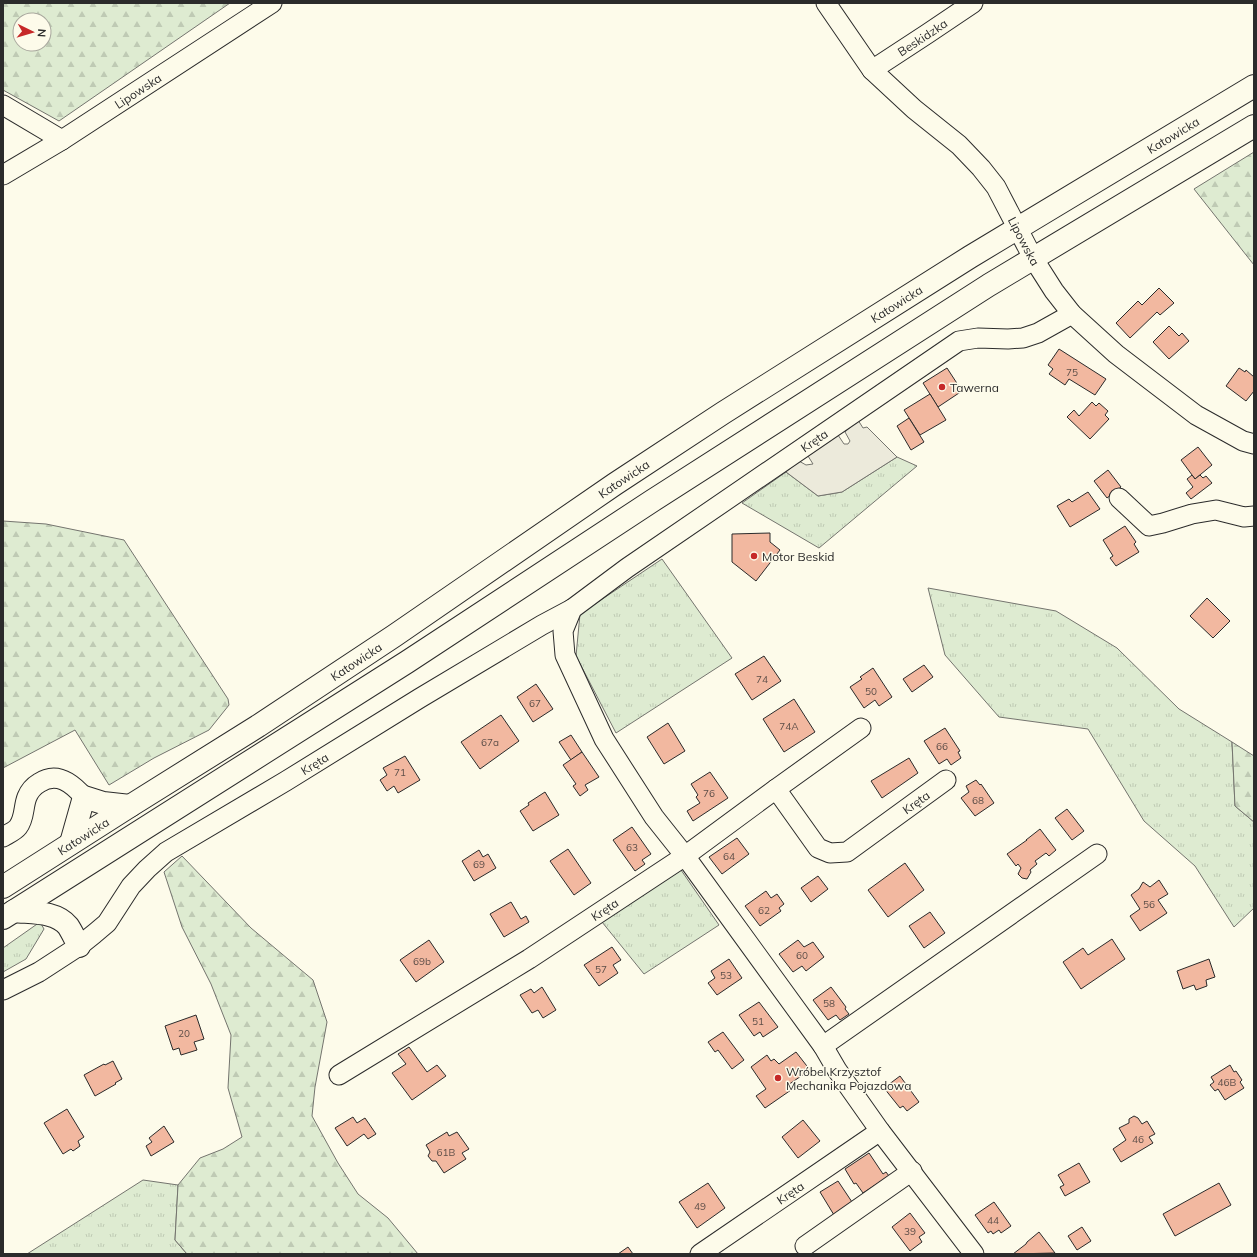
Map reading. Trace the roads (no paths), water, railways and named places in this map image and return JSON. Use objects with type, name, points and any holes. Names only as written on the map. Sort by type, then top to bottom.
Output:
[{"type":"main road","name":"Katowicka","points":[[3,887],[258,726],[382,644],[615,484],[717,417],[1017,228],[1254,86]]},
{"type":"main road","points":[[8,915],[400,666],[652,501],[1033,258],[1254,126]]},
{"type":"main road","points":[[71,843],[84,797],[104,803],[130,806]]},
{"type":"main road","points":[[8,915],[42,913],[56,917],[67,925],[79,946]]},
{"type":"street","name":"Lipowska","points":[[3,175],[62,140],[272,3]]},
{"type":"street","name":"Lipowska","points":[[826,3],[872,70],[914,109],[960,145],[981,168],[996,187],[1008,207],[1033,258],[1054,291],[1072,314],[1116,354],[1196,415],[1243,441],[1254,444]]},
{"type":"street","name":"Beskidzka","points":[[872,70],[972,3]]},
{"type":"street","points":[[3,105],[62,140]]},
{"type":"street","name":"Kręta","points":[[3,990],[39,972],[79,946],[107,922],[131,886],[166,852],[286,781],[420,698],[542,625],[572,609],[627,568],[959,341],[978,338],[1023,338],[1038,332],[1072,314]]},
{"type":"street","points":[[1119,498],[1149,526],[1192,514],[1216,510],[1244,517],[1254,516]]},
{"type":"street","points":[[572,609],[563,631],[565,655],[604,739],[654,817],[685,856],[823,1046],[837,1070],[880,1131],[974,1254]]},
{"type":"street","points":[[776,789],[861,728]]},
{"type":"street","points":[[3,837],[17,828],[22,819],[27,796],[34,786],[44,780],[54,778],[66,781],[75,786],[84,797]]},
{"type":"street","name":"Kręta","points":[[339,1075],[529,959],[685,856],[776,789],[818,848],[830,853],[847,852],[946,780]]},
{"type":"street","points":[[823,1046],[1097,854]]},
{"type":"street","name":"Kręta","points":[[700,1254],[880,1131]]},
{"type":"street","points":[[805,1246],[912,1171]]},
{"type":"place","name":"Tawerna","points":[[942,387]]},
{"type":"place","name":"Motor Beskid","points":[[754,556]]},
{"type":"place","name":"Wróbel Krzysztof Mechanika Pojazdowa","points":[[778,1078]]}]
